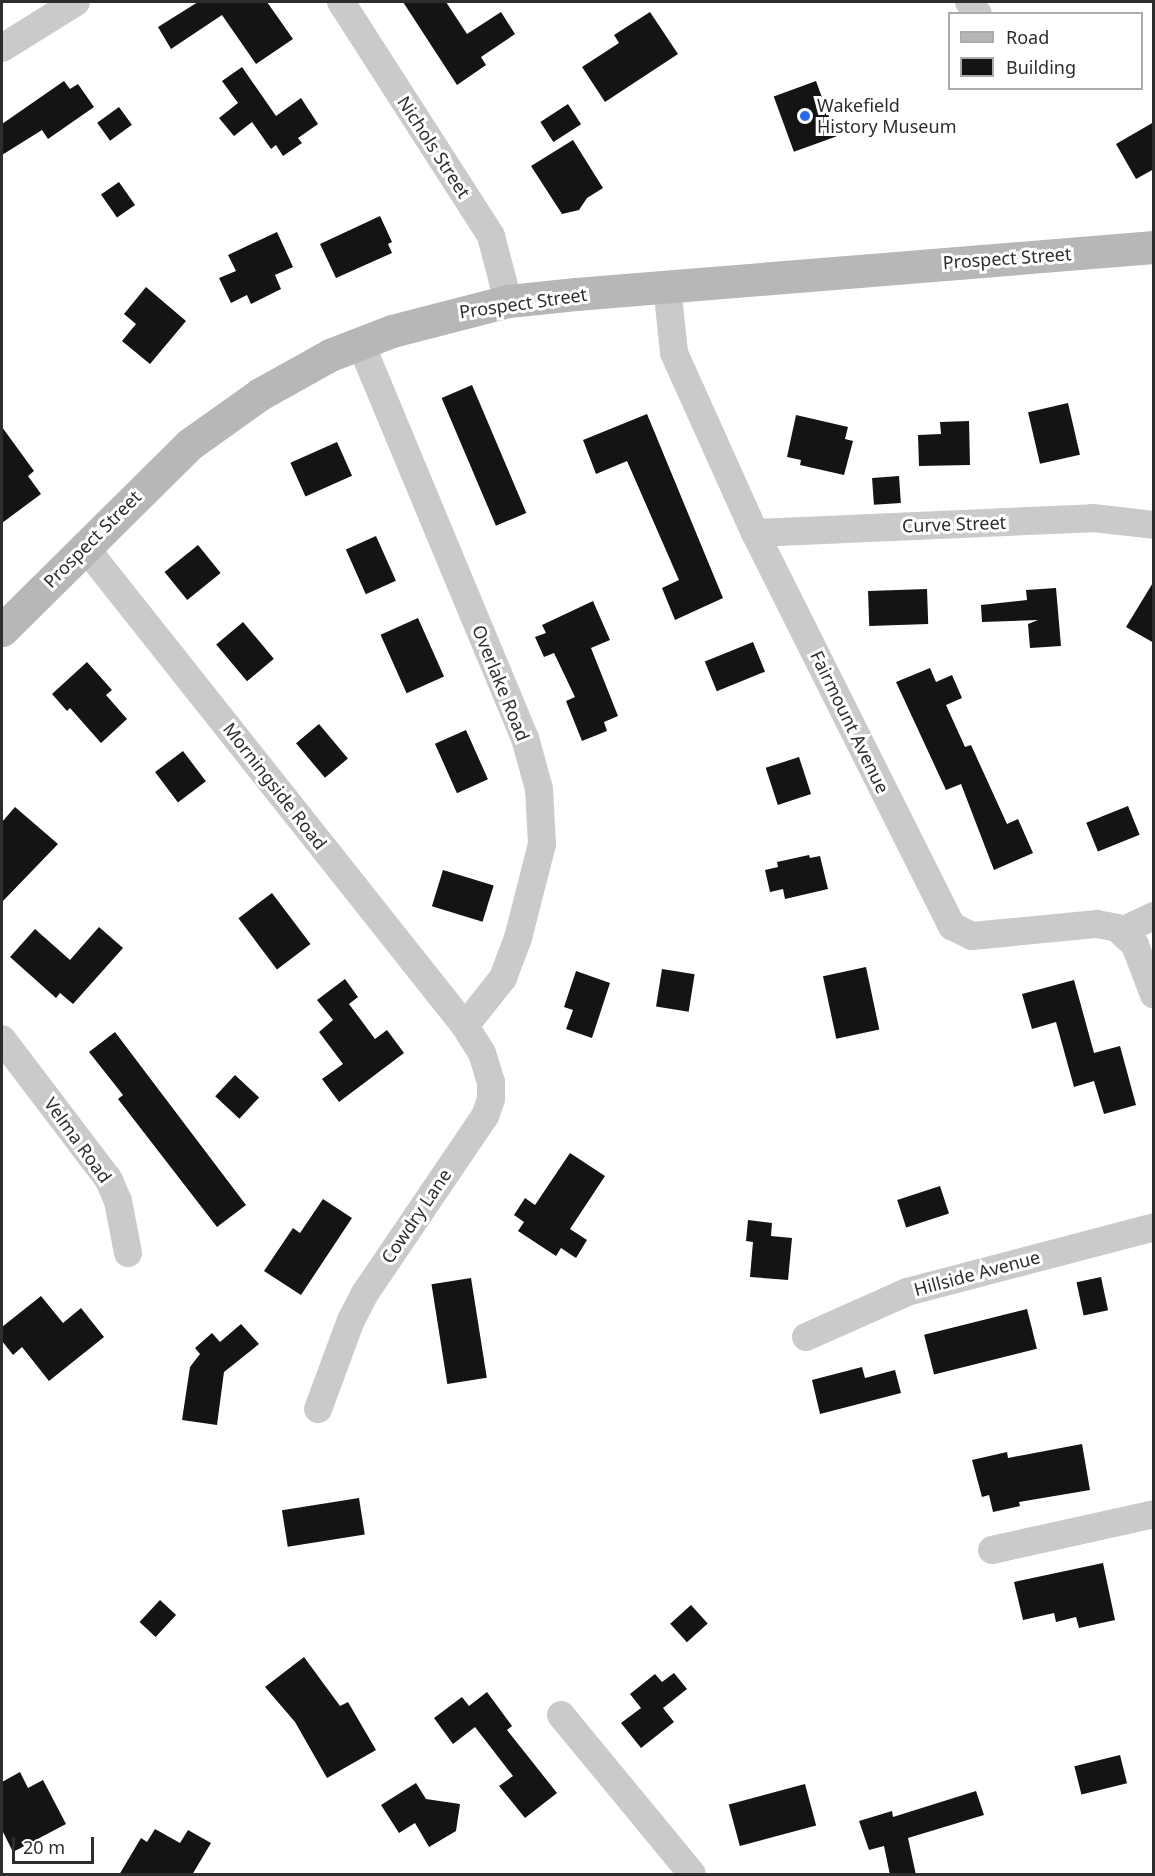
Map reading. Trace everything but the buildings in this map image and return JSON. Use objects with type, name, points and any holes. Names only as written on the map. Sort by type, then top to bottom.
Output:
[{"type":"main road","name":"Prospect Street","points":[[2,630],[156,474],[227,416],[301,371],[360,342],[424,321],[508,301],[1154,247]]},
{"type":"street","points":[[2,48],[76,2]]},
{"type":"street","name":"Nichols Street","points":[[341,2],[491,236],[508,301]]},
{"type":"street","name":"Fairmount Avenue","points":[[667,286],[674,352],[754,533],[952,926],[972,936],[1097,924],[1124,930]]},
{"type":"street","name":"Overlake Road","points":[[360,342],[525,738],[539,789],[542,844],[517,944],[503,978],[465,1026]]},
{"type":"street","name":"Curve Street","points":[[754,533],[1093,519],[1154,525]]},
{"type":"street","name":"Morningside Road","points":[[84,546],[465,1026]]},
{"type":"street","points":[[1154,916],[1124,930],[1135,945],[1154,995]]},
{"type":"street","name":"Cowdry Lane","points":[[318,1410],[365,1293],[490,1104],[488,1070],[465,1026]]},
{"type":"street","name":"Velma Road","points":[[2,1039],[109,1180],[118,1201],[128,1253]]},
{"type":"street","name":"Hillside Avenue","points":[[806,1337],[907,1292],[1154,1227]]},
{"type":"street","points":[[992,1550],[1154,1514]]},
{"type":"street","points":[[561,1715],[692,1875]]},
{"type":"place","name":"Wakefield History Museum","points":[[805,116]]}]
